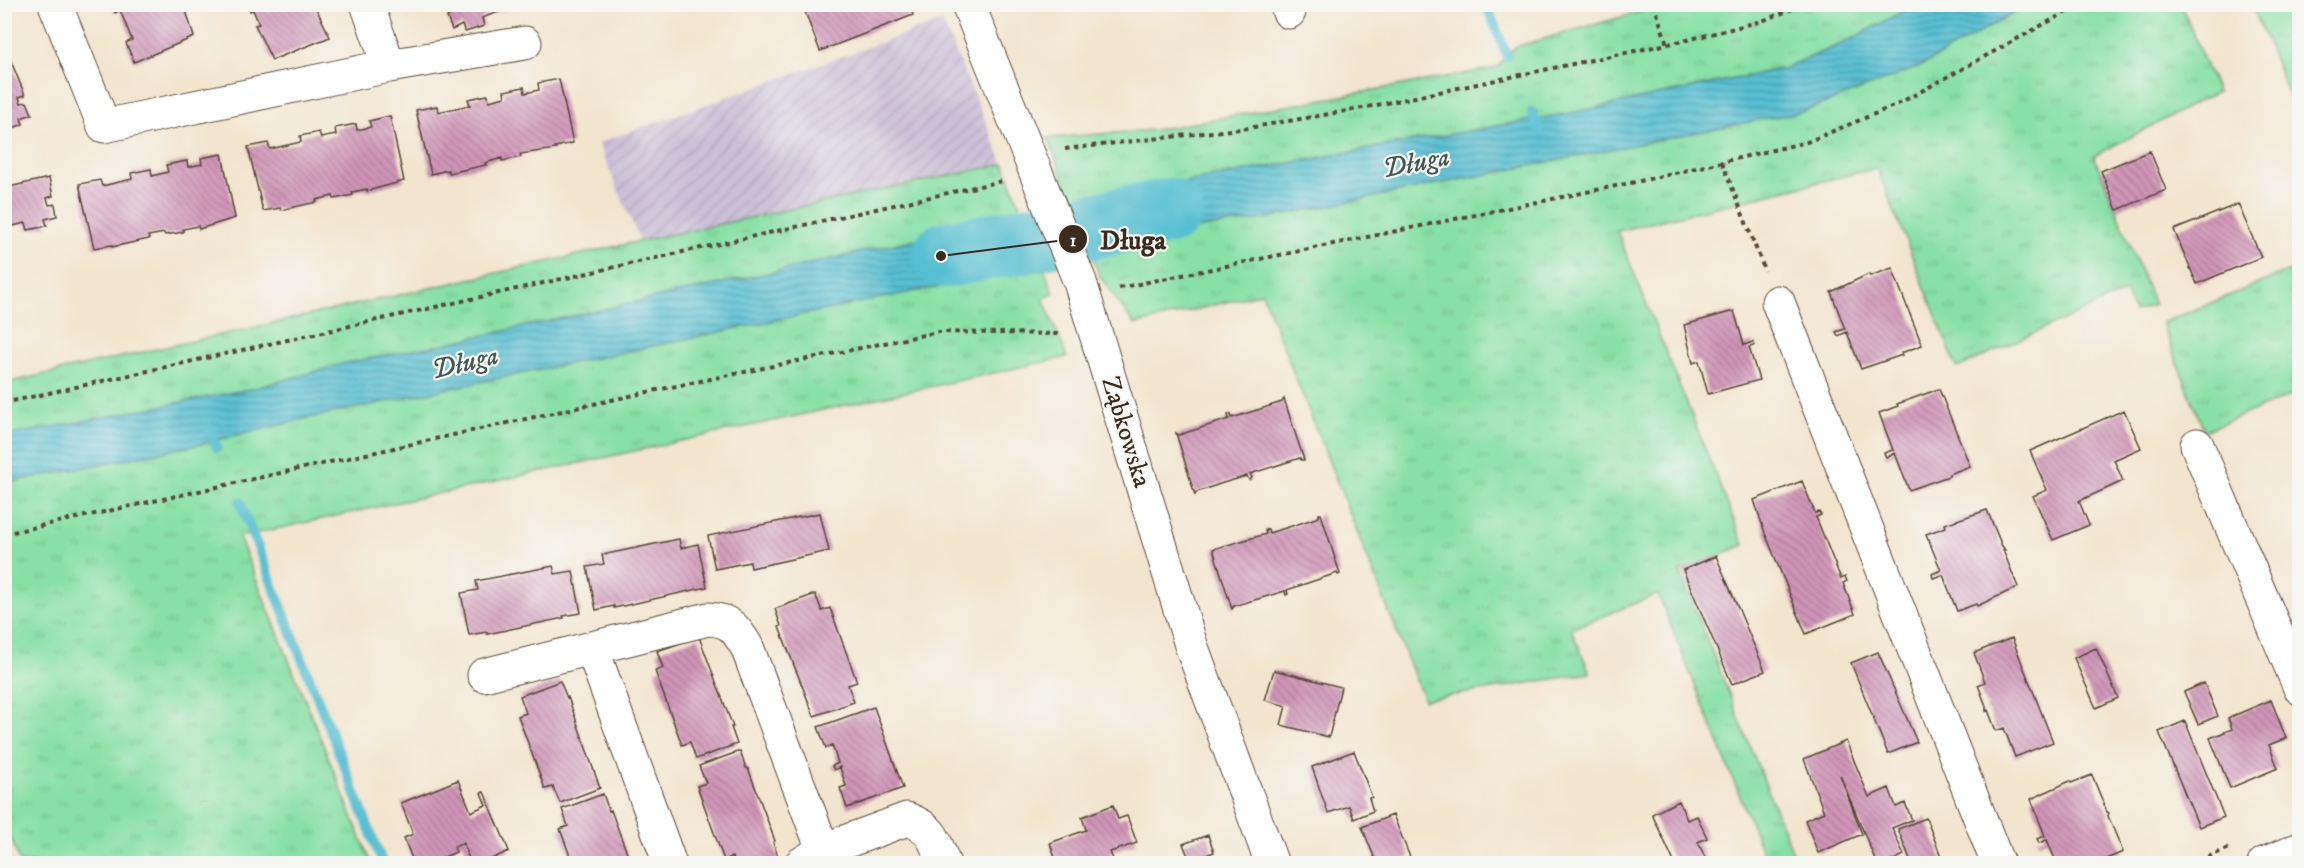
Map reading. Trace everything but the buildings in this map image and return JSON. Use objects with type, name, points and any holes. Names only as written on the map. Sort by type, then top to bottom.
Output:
[{"type":"street","points":[[55,4],[104,126],[389,66],[525,43]]},
{"type":"street","points":[[367,4],[389,66]]},
{"type":"street","name":"Ząbkowska","points":[[968,4],[1080,282],[1190,642],[1272,864]]},
{"type":"street","points":[[1778,302],[1998,864]]},
{"type":"street","points":[[2197,445],[2300,688]]},
{"type":"street","points":[[484,675],[708,619],[723,619],[736,630],[747,647],[812,857],[907,819],[923,825],[934,840],[944,864]]},
{"type":"street","points":[[592,648],[670,864]]},
{"type":"street","points":[[2264,864],[2300,849]]},
{"type":"path","points":[[1654,4],[1667,44]]},
{"type":"path","points":[[4,403],[1013,179],[1028,156],[1047,151],[1248,128],[1358,109],[1667,44],[1762,21],[1805,4]]},
{"type":"path","points":[[1114,289],[1645,180],[1807,142],[1896,105],[2081,4]]},
{"type":"path","points":[[1722,162],[1778,302]]},
{"type":"path","points":[[4,534],[657,390],[938,332],[1054,334],[1095,331]]},
{"type":"shaded area","points":[[942,21],[1004,164],[640,241],[598,143]]},
{"type":"green space","points":[[1664,5],[1916,5],[1848,41],[1785,68],[1592,109],[1072,202],[1048,138],[1154,130],[1496,68],[1515,47]]},
{"type":"green space","points":[[2028,5],[2181,5],[2217,92],[2094,156],[2154,304],[2134,312],[2125,292],[1957,368],[1877,168],[1617,231],[1744,545],[1680,572],[1797,863],[1767,863],[1658,594],[1571,629],[1590,673],[1424,700],[1262,293],[1135,325],[1100,277],[1089,247],[1103,241],[1252,221],[1532,165],[1919,67]]},
{"type":"green space","points":[[2252,5],[2299,5],[2299,120]]},
{"type":"green space","points":[[1004,164],[1054,294],[1043,298],[1067,357],[239,537],[371,863],[20,863],[5,823],[5,383],[640,241]]},
{"type":"green space","points":[[2289,271],[2299,297],[2299,392],[2204,431],[2162,323]]},
{"type":"water","points":[[1916,4],[2028,5],[1919,67],[1805,111],[1252,221],[1103,241],[1089,247],[1072,202],[1592,109],[1785,68],[1848,41]]},
{"type":"water","points":[[1023,214],[1045,269],[911,292],[304,419],[192,446],[5,483],[5,436],[255,388],[346,363],[801,266]]},
{"type":"waterway","points":[[1486,4],[1507,56]]},
{"type":"waterway","points":[[1532,112],[1540,131]]},
{"type":"waterway","name":"Długa","points":[[945,255],[1170,211]]},
{"type":"waterway","points":[[210,429],[217,448]]},
{"type":"waterway","points":[[240,502],[383,864]]},
{"type":"place","name":"Długa","points":[[941,256]]}]
